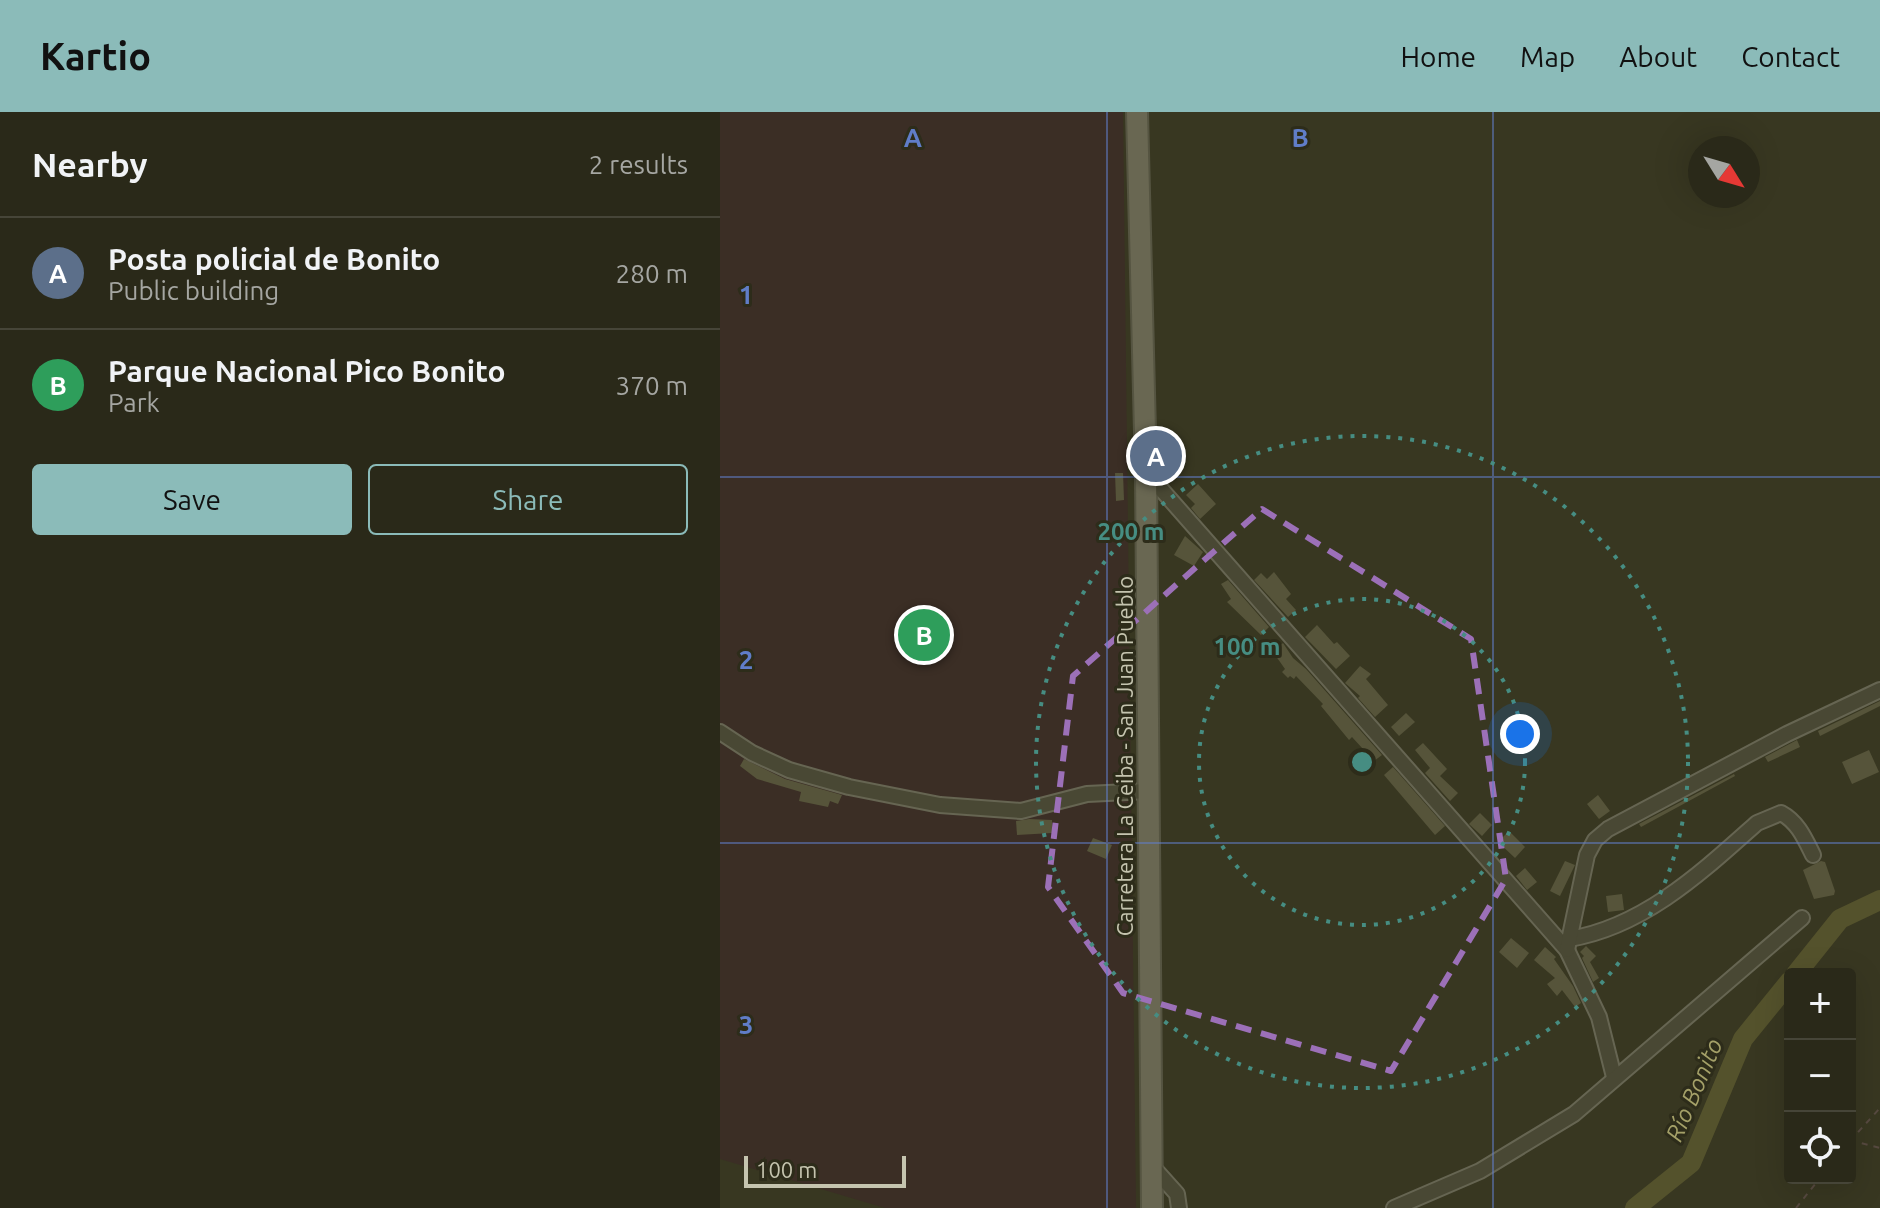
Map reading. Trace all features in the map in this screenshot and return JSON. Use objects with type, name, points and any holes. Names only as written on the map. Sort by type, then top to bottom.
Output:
[{"type":"main road","name":"Carretera La Ceiba - San Juan Pueblo","points":[[1137,112],[1146,472],[1152,1208]]},
{"type":"street","points":[[1146,472],[1269,614],[1568,945],[1599,1017],[1614,1077]]},
{"type":"street","points":[[1568,945],[1587,855],[1595,840],[1608,829],[1787,734],[1880,690]]},
{"type":"street","points":[[720,732],[752,753],[789,770],[849,787],[940,805],[1021,811],[1087,794],[1148,791]]},
{"type":"street","points":[[1568,945],[1652,907],[1673,894],[1757,823],[1769,817],[1781,813],[1789,817],[1813,855]]},
{"type":"street","points":[[1394,1208],[1480,1171],[1574,1114],[1802,918]]},
{"type":"street","points":[[1151,1165],[1177,1194],[1179,1208]]},
{"type":"path","points":[[1856,1135],[1880,1108]]},
{"type":"path","points":[[1856,1142],[1880,1148]]},
{"type":"path","points":[[1796,1208],[1815,1184]]},
{"type":"highlighted area","points":[[1262,509],[1471,639],[1506,879],[1391,1071],[1123,993],[1048,887],[1073,676]]},
{"type":"shaded area","points":[[720,112],[1123,112],[1136,1208],[885,1208],[720,1159]]},
{"type":"building","points":[[1115,473],[1123,473],[1124,500],[1116,501]]},
{"type":"building","points":[[1198,484],[1216,504],[1200,519],[1191,508],[1195,504],[1186,495]]},
{"type":"building","points":[[1185,536],[1203,552],[1194,566],[1174,555]]},
{"type":"building","points":[[1274,572],[1291,594],[1286,599],[1296,610],[1288,617],[1254,580],[1261,573],[1267,579]]},
{"type":"building","points":[[1228,580],[1269,627],[1261,635],[1227,602],[1231,599],[1221,584]]},
{"type":"building","points":[[1317,625],[1350,656],[1336,669],[1305,637]]},
{"type":"building","points":[[1283,643],[1293,658],[1382,755],[1374,761],[1352,737],[1349,740],[1321,706],[1323,704],[1296,676],[1294,679],[1288,678],[1282,672],[1285,669],[1273,652]]},
{"type":"building","points":[[1360,666],[1371,674],[1366,679],[1388,705],[1375,717],[1358,698],[1360,696],[1345,683]]},
{"type":"building","points":[[1880,701],[1880,706],[1820,736],[1818,731]]},
{"type":"building","points":[[1406,713],[1415,722],[1399,736],[1391,727]]},
{"type":"building","points":[[1797,740],[1800,747],[1768,762],[1765,757]]},
{"type":"building","points":[[1423,743],[1447,769],[1440,776],[1458,793],[1450,801],[1425,773],[1430,768],[1415,750]]},
{"type":"building","points":[[1869,750],[1879,772],[1852,784],[1842,762]]},
{"type":"building","points":[[744,759],[785,779],[842,795],[838,804],[830,801],[828,807],[799,801],[801,792],[757,779],[740,766]]},
{"type":"building","points":[[1393,767],[1445,826],[1435,835],[1384,775]]},
{"type":"building","points":[[1734,774],[1641,827],[1639,824]]},
{"type":"building","points":[[1598,795],[1610,811],[1599,819],[1587,804]]},
{"type":"building","points":[[1480,813],[1492,825],[1482,836],[1469,824]]},
{"type":"building","points":[[1052,820],[1052,833],[1017,835],[1016,821]]},
{"type":"building","points":[[1509,831],[1525,847],[1515,858],[1498,842]]},
{"type":"building","points":[[1093,838],[1112,845],[1106,859],[1087,851]]},
{"type":"building","points":[[1565,861],[1575,865],[1560,896],[1550,891]]},
{"type":"building","points":[[1825,862],[1835,891],[1834,895],[1814,899],[1803,870]]},
{"type":"building","points":[[1525,868],[1537,882],[1527,890],[1516,876]]},
{"type":"building","points":[[1622,894],[1624,910],[1608,912],[1606,896]]},
{"type":"building","points":[[1511,938],[1529,953],[1517,968],[1499,952]]},
{"type":"building","points":[[1586,946],[1596,956],[1590,962],[1599,978],[1593,982],[1580,952]]},
{"type":"building","points":[[1545,947],[1556,957],[1554,959],[1573,986],[1581,1003],[1575,1007],[1562,990],[1557,996],[1547,984],[1555,978],[1534,960]]},
{"type":"waterway","name":"Río Bonito","points":[[1801,968],[1840,919],[1880,900]]},
{"type":"waterway","name":"Río Bonito","points":[[1635,1208],[1691,1163],[1743,1039],[1784,988]]},
{"type":"place","name":"Posta policial de Bonito","points":[[1156,456]]},
{"type":"place","name":"Parque Nacional Pico Bonito","points":[[924,635]]}]
